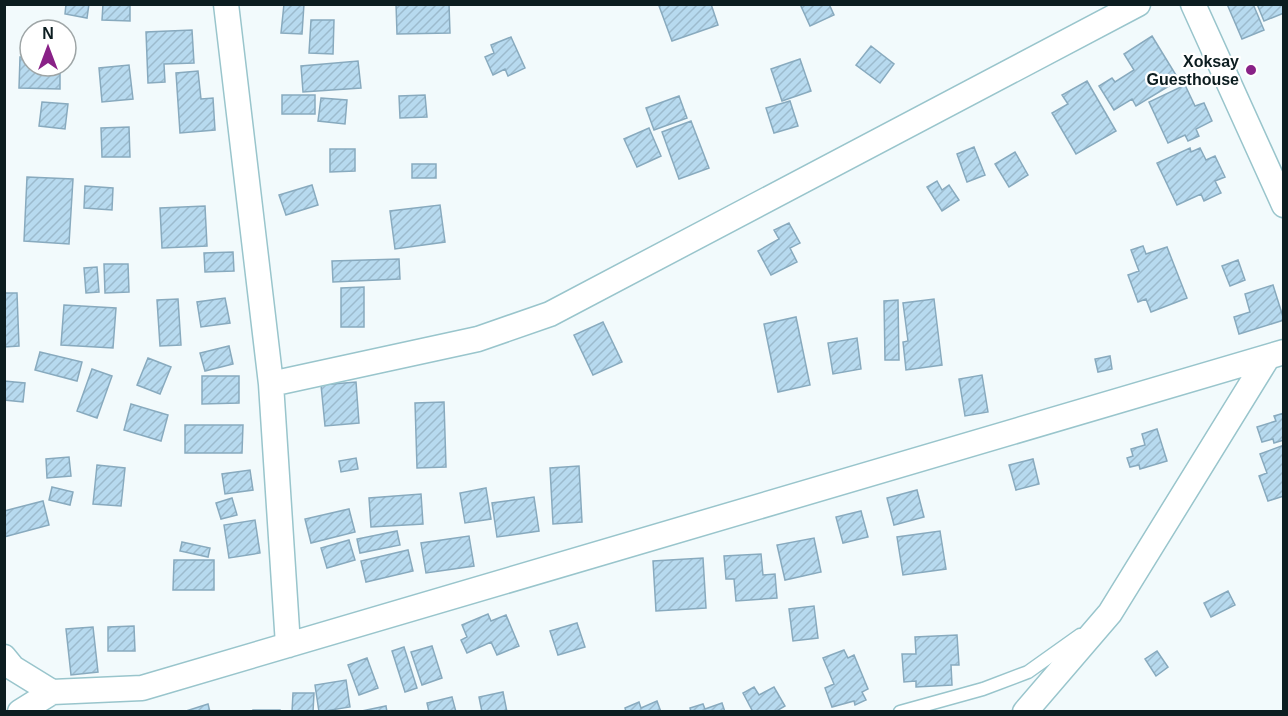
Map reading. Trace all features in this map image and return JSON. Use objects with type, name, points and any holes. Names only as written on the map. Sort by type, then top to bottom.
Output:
[{"type":"street","points":[[226,4],[271,384],[288,645]]},
{"type":"street","points":[[271,384],[478,339],[550,314],[1138,4]]},
{"type":"street","points":[[1193,4],[1284,206]]},
{"type":"street","points":[[1025,711],[1110,613],[1276,355]]},
{"type":"street","points":[[20,711],[52,692],[142,688],[1276,355]]},
{"type":"street","points":[[4,657],[13,668],[52,692]]},
{"type":"lane","points":[[900,711],[983,689],[1028,672],[1110,613]]},
{"type":"building","points":[[66,4],[89,4],[87,18],[65,14]]},
{"type":"building","points":[[103,4],[130,4],[130,21],[102,20]]},
{"type":"building","points":[[284,4],[304,4],[302,34],[281,33]]},
{"type":"building","points":[[396,4],[449,4],[450,33],[397,34]]},
{"type":"building","points":[[664,4],[711,4],[718,25],[672,41],[659,6]]},
{"type":"building","points":[[800,4],[829,4],[834,15],[810,26]]},
{"type":"building","points":[[1227,4],[1253,4],[1264,30],[1242,39]]},
{"type":"building","points":[[1257,4],[1284,4],[1284,13],[1264,21]]},
{"type":"building","points":[[311,20],[334,20],[333,54],[309,53]]},
{"type":"building","points":[[192,30],[194,63],[164,64],[165,82],[148,83],[146,32]]},
{"type":"building","points":[[1152,36],[1179,80],[1136,106],[1132,99],[1114,110],[1099,86],[1112,78],[1115,82],[1134,70],[1124,54]]},
{"type":"building","points":[[511,37],[525,68],[508,76],[505,69],[493,75],[485,57],[494,53],[491,45]]},
{"type":"building","points":[[871,46],[894,64],[880,83],[856,65]]},
{"type":"building","points":[[800,59],[811,91],[782,101],[771,69]]},
{"type":"building","points":[[358,61],[361,88],[303,92],[301,66]]},
{"type":"building","points":[[129,65],[133,99],[102,102],[99,68]]},
{"type":"building","points":[[198,71],[201,99],[213,98],[215,130],[180,133],[176,73]]},
{"type":"building","points":[[19,78],[60,78],[60,89],[19,88]]},
{"type":"building","points":[[1087,81],[1116,131],[1076,154],[1052,113],[1068,104],[1062,95]]},
{"type":"building","points":[[1185,85],[1195,106],[1204,103],[1212,121],[1196,129],[1199,136],[1188,141],[1185,135],[1168,143],[1149,102]]},
{"type":"building","points":[[282,95],[315,95],[315,114],[282,114]]},
{"type":"building","points":[[425,95],[427,117],[400,118],[399,96]]},
{"type":"building","points":[[679,96],[687,118],[654,130],[646,108]]},
{"type":"building","points":[[321,98],[347,100],[345,124],[318,121]]},
{"type":"building","points":[[790,101],[798,126],[774,133],[766,108]]},
{"type":"building","points":[[42,102],[68,104],[65,129],[39,126]]},
{"type":"building","points":[[691,121],[709,168],[679,179],[662,132]]},
{"type":"building","points":[[129,127],[130,157],[102,157],[101,128]]},
{"type":"building","points":[[649,128],[661,156],[637,167],[624,139]]},
{"type":"building","points":[[974,147],[985,175],[967,182],[957,154]]},
{"type":"building","points":[[1190,148],[1191,152],[1200,148],[1206,160],[1215,156],[1225,177],[1215,181],[1221,193],[1204,201],[1201,194],[1177,205],[1157,163]]},
{"type":"building","points":[[330,149],[355,149],[355,171],[330,172]]},
{"type":"building","points":[[1015,152],[1028,175],[1009,187],[995,164]]},
{"type":"building","points":[[412,164],[436,164],[436,178],[412,178]]},
{"type":"building","points":[[27,177],[73,179],[69,244],[24,241]]},
{"type":"building","points":[[937,181],[942,190],[949,185],[959,200],[942,211],[927,187]]},
{"type":"building","points":[[312,185],[318,205],[286,215],[279,195]]},
{"type":"building","points":[[85,186],[113,188],[112,210],[84,208]]},
{"type":"building","points":[[440,205],[445,242],[395,249],[390,211]]},
{"type":"building","points":[[205,206],[207,246],[162,248],[160,208]]},
{"type":"building","points":[[789,223],[800,243],[790,248],[797,262],[771,275],[758,251],[779,239],[774,230]]},
{"type":"building","points":[[1143,246],[1146,254],[1167,247],[1187,298],[1151,312],[1146,299],[1138,302],[1128,275],[1139,271],[1131,250]]},
{"type":"building","points":[[233,252],[234,271],[205,272],[204,253]]},
{"type":"building","points":[[399,259],[400,279],[333,282],[332,261]]},
{"type":"building","points":[[1238,260],[1245,280],[1230,286],[1222,266]]},
{"type":"building","points":[[104,264],[128,264],[129,292],[105,293]]},
{"type":"building","points":[[97,267],[99,292],[86,293],[84,268]]},
{"type":"building","points":[[1273,285],[1284,320],[1239,334],[1234,317],[1250,312],[1245,294]]},
{"type":"building","points":[[364,287],[364,327],[341,327],[341,288]]},
{"type":"building","points":[[4,293],[17,293],[19,346],[4,347]]},
{"type":"building","points":[[225,298],[230,323],[201,327],[197,302]]},
{"type":"building","points":[[178,299],[181,345],[160,346],[157,300]]},
{"type":"building","points":[[934,299],[942,365],[906,370],[903,342],[908,341],[903,303]]},
{"type":"building","points":[[898,300],[899,360],[885,360],[884,301]]},
{"type":"building","points":[[64,305],[116,308],[113,348],[61,345]]},
{"type":"building","points":[[796,317],[810,385],[778,392],[764,324]]},
{"type":"building","points":[[603,322],[622,362],[593,375],[574,335]]},
{"type":"building","points":[[857,338],[861,369],[833,374],[828,343]]},
{"type":"building","points":[[229,346],[233,364],[205,371],[200,353]]},
{"type":"building","points":[[40,352],[82,362],[77,381],[35,370]]},
{"type":"building","points":[[1110,356],[1112,369],[1098,372],[1095,359]]},
{"type":"building","points":[[148,358],[171,367],[160,394],[137,385]]},
{"type":"building","points":[[92,369],[112,376],[97,418],[77,411]]},
{"type":"building","points":[[982,375],[988,412],[965,416],[959,379]]},
{"type":"building","points":[[202,376],[239,376],[239,403],[202,404]]},
{"type":"building","points":[[4,381],[25,383],[23,402],[4,400]]},
{"type":"building","points":[[356,382],[359,423],[325,426],[321,385]]},
{"type":"building","points":[[444,402],[446,467],[417,468],[415,403]]},
{"type":"building","points":[[131,404],[168,415],[161,441],[124,430]]},
{"type":"building","points":[[1284,413],[1284,440],[1274,443],[1273,439],[1262,442],[1257,427],[1276,421],[1274,416]]},
{"type":"building","points":[[185,425],[243,425],[242,453],[185,453]]},
{"type":"building","points":[[1157,429],[1167,461],[1140,469],[1139,465],[1130,467],[1127,458],[1133,456],[1131,449],[1145,445],[1142,434]]},
{"type":"building","points":[[1284,445],[1284,496],[1268,501],[1259,476],[1267,473],[1260,454]]},
{"type":"building","points":[[69,457],[71,476],[47,478],[46,459]]},
{"type":"building","points":[[356,458],[358,469],[341,472],[339,461]]},
{"type":"building","points":[[1033,459],[1039,484],[1016,490],[1009,465]]},
{"type":"building","points":[[97,465],[125,468],[121,506],[93,504]]},
{"type":"building","points":[[579,466],[582,522],[553,524],[550,468]]},
{"type":"building","points":[[250,470],[253,490],[225,494],[222,474]]},
{"type":"building","points":[[52,487],[73,492],[70,505],[49,500]]},
{"type":"building","points":[[486,488],[491,519],[465,523],[460,493]]},
{"type":"building","points":[[917,490],[924,517],[894,525],[887,498]]},
{"type":"building","points":[[421,494],[423,524],[371,527],[369,498]]},
{"type":"building","points":[[534,497],[539,531],[497,537],[492,503]]},
{"type":"building","points":[[232,498],[237,515],[221,519],[216,503]]},
{"type":"building","points":[[43,501],[49,525],[4,537],[4,511]]},
{"type":"building","points":[[349,509],[355,532],[311,543],[305,519]]},
{"type":"building","points":[[861,511],[868,537],[843,543],[836,517]]},
{"type":"building","points":[[255,520],[260,553],[229,558],[224,525]]},
{"type":"building","points":[[397,531],[400,545],[360,553],[357,539]]},
{"type":"building","points":[[940,531],[946,569],[903,575],[897,537]]},
{"type":"building","points":[[469,536],[474,566],[426,573],[421,543]]},
{"type":"building","points":[[814,538],[821,572],[785,580],[777,545]]},
{"type":"building","points":[[349,540],[355,560],[327,568],[321,548]]},
{"type":"building","points":[[182,542],[210,548],[208,557],[180,551]]},
{"type":"building","points":[[408,550],[413,571],[366,582],[361,561]]},
{"type":"building","points":[[761,554],[763,575],[775,574],[777,598],[736,601],[734,579],[726,579],[724,556]]},
{"type":"building","points":[[703,558],[706,608],[656,611],[653,561]]},
{"type":"building","points":[[174,560],[214,560],[214,590],[173,590]]},
{"type":"building","points":[[1228,591],[1235,605],[1211,617],[1204,603]]},
{"type":"building","points":[[814,606],[818,638],[793,641],[789,609]]},
{"type":"building","points":[[488,614],[491,621],[506,615],[519,646],[497,655],[491,642],[467,653],[461,640],[467,637],[462,625]]},
{"type":"building","points":[[577,623],[585,647],[558,655],[550,631]]},
{"type":"building","points":[[134,626],[135,651],[108,651],[108,627]]},
{"type":"building","points":[[93,627],[98,672],[71,675],[66,629]]},
{"type":"building","points":[[957,635],[959,665],[951,665],[952,685],[916,687],[916,681],[904,682],[902,654],[916,654],[915,637]]},
{"type":"building","points":[[432,646],[442,678],[422,685],[411,652]]},
{"type":"building","points":[[404,647],[417,688],[405,692],[392,651]]},
{"type":"building","points":[[844,650],[848,658],[854,655],[868,689],[862,692],[866,700],[855,705],[854,701],[832,707],[825,688],[834,684],[823,658]]},
{"type":"building","points":[[1157,651],[1168,667],[1156,676],[1145,659]]},
{"type":"building","points":[[367,658],[378,688],[359,695],[348,665]]},
{"type":"building","points":[[346,680],[350,707],[319,712],[315,685]]},
{"type":"building","points":[[754,687],[759,695],[774,687],[785,706],[775,712],[753,712],[743,693]]},
{"type":"building","points":[[503,692],[507,712],[482,712],[479,697]]},
{"type":"building","points":[[293,693],[314,693],[313,712],[292,712]]},
{"type":"building","points":[[452,697],[456,712],[429,712],[427,703]]},
{"type":"building","points":[[657,701],[661,712],[626,712],[625,708],[639,702],[641,708]]},
{"type":"building","points":[[722,703],[725,712],[691,712],[690,708],[703,704],[705,709]]},
{"type":"building","points":[[208,704],[210,712],[183,712]]},
{"type":"building","points":[[386,706],[387,712],[357,712]]},
{"type":"building","points":[[253,710],[280,710],[280,712],[253,712]]},
{"type":"place","name":"Xoksay Guesthouse","points":[[1251,70]]}]
